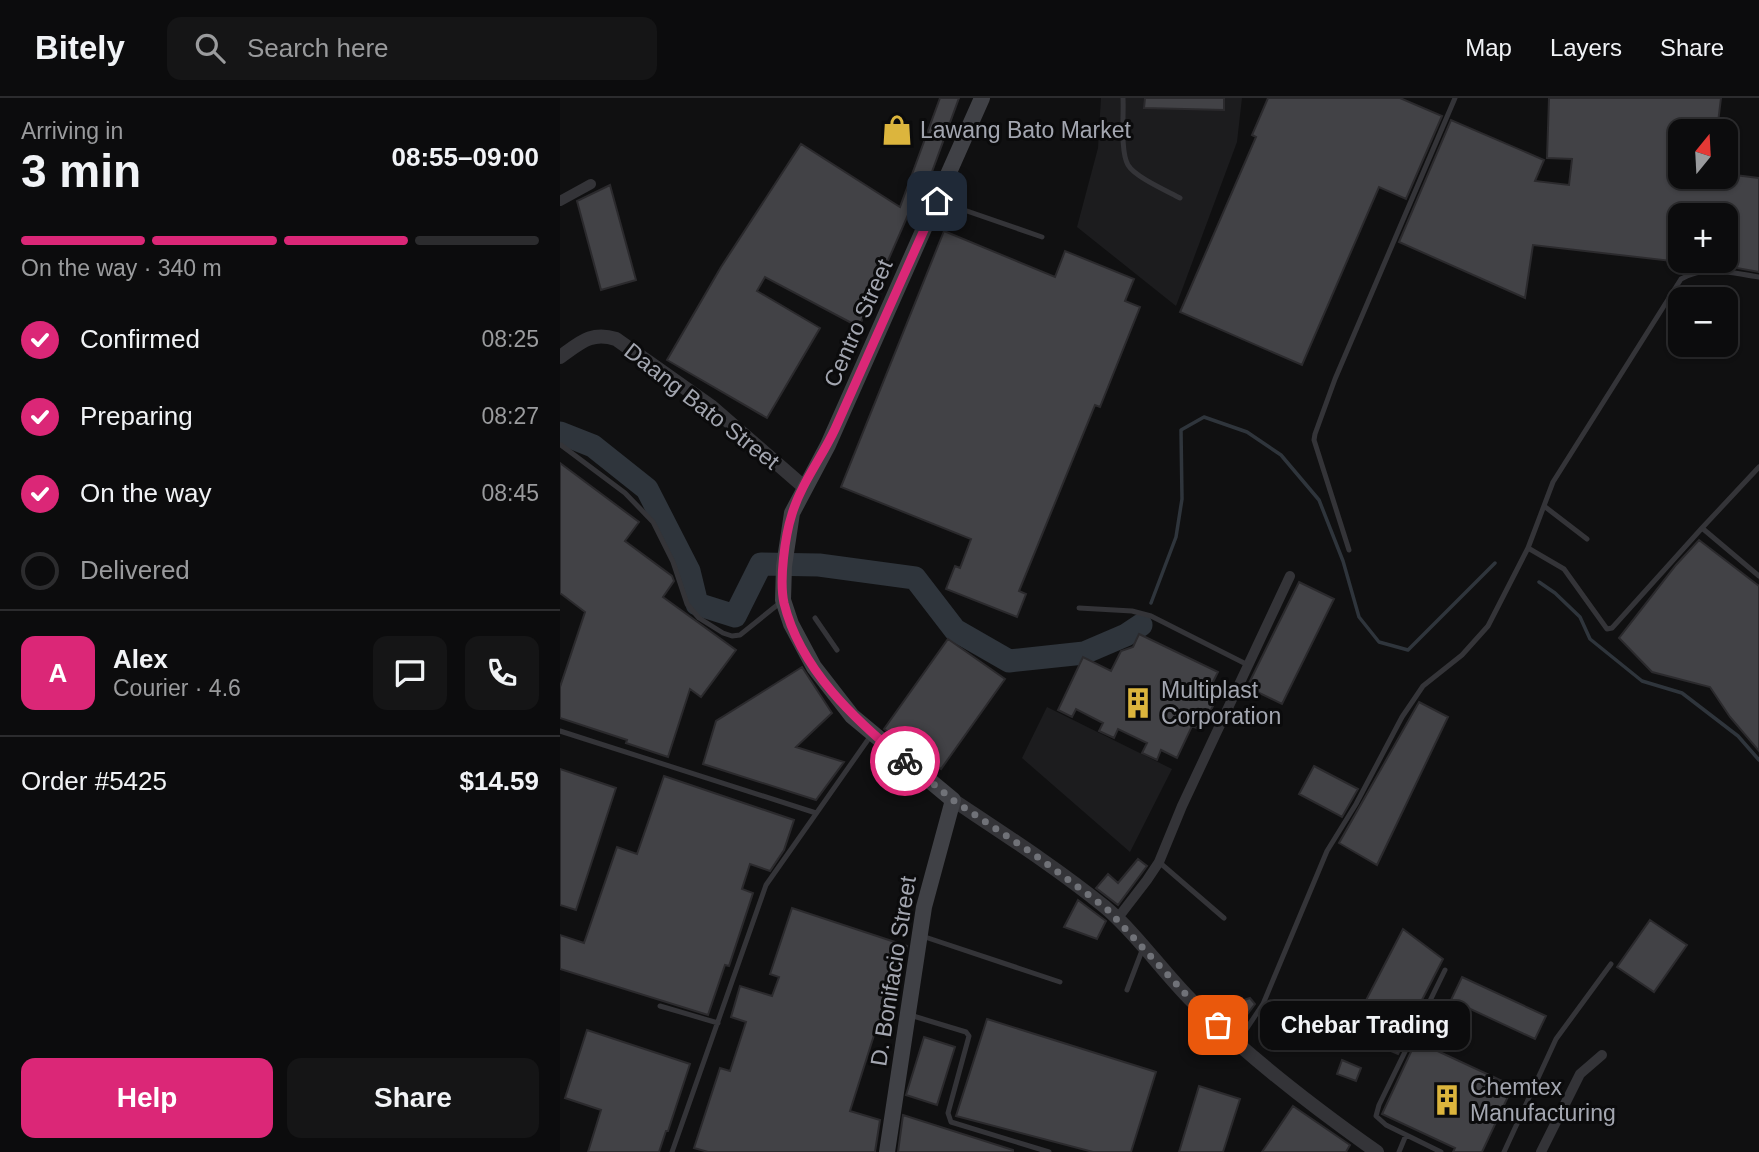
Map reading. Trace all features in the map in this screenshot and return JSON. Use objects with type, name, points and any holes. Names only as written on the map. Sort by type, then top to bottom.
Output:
[{"type":"main road","name":"Centro Street","points":[[783,600],[784,559],[792,513],[828,445],[982,98]]},
{"type":"main road","points":[[783,600],[791,624],[814,667],[852,716],[953,800]]},
{"type":"main road","name":"D. Bonifacio Street","points":[[887,1152],[926,895],[953,800]]},
{"type":"street","points":[[560,201],[591,184]]},
{"type":"street","name":"Daang Bato Street","points":[[560,357],[587,338],[602,334],[616,339],[712,407],[804,487]]},
{"type":"street","points":[[1117,919],[1158,862],[1290,576]]},
{"type":"street","points":[[953,800],[1035,855],[1106,908],[1191,1000],[1237,1042],[1317,1109],[1377,1152]]},
{"type":"street","points":[[1541,1152],[1580,1074],[1602,1055]]},
{"type":"lane","points":[[1123,98],[1124,152],[1128,165],[1180,198]]},
{"type":"lane","points":[[1349,550],[1314,440],[1315,434],[1335,379],[1455,98]]},
{"type":"lane","points":[[937,201],[1042,237]]},
{"type":"lane","points":[[1237,1042],[1263,1004],[1327,851],[1356,804],[1402,717],[1423,687],[1462,656],[1488,626],[1528,548],[1553,482],[1681,279],[1706,269],[1759,277]]},
{"type":"lane","points":[[561,445],[625,493],[653,523],[673,562],[687,604],[699,618],[723,633],[740,635],[783,600]]},
{"type":"lane","points":[[1528,548],[1564,569],[1605,628],[1611,629],[1759,467]]},
{"type":"lane","points":[[1544,506],[1587,539]]},
{"type":"lane","points":[[1702,528],[1759,576]]},
{"type":"lane","points":[[1079,608],[1132,611],[1151,616],[1248,665]]},
{"type":"lane","points":[[815,618],[837,650]]},
{"type":"lane","points":[[560,731],[816,813]]},
{"type":"lane","points":[[672,1152],[766,885],[872,734]]},
{"type":"lane","points":[[1158,862],[1224,918]]},
{"type":"lane","points":[[919,934],[1060,982]]},
{"type":"lane","points":[[1127,990],[1143,948]]},
{"type":"lane","points":[[1504,1152],[1556,1038],[1611,964]]},
{"type":"lane","points":[[1441,1152],[1379,1121],[1376,1116],[1445,970]]},
{"type":"lane","points":[[660,1006],[718,1023]]},
{"type":"lane","points":[[907,1015],[966,1032],[969,1036],[948,1113],[951,1122],[1049,1152]]},
{"type":"lane","points":[[1399,1152],[1406,1135]]},
{"type":"shaded area","points":[[1101,98],[1242,98],[1237,142],[1176,306],[1077,227],[1098,148]]},
{"type":"shaded area","name":"Multiplast Corporation","points":[[1047,707],[1172,769],[1130,852],[1022,758]]},
{"type":"building","points":[[940,98],[959,98],[918,210],[911,208],[859,327],[765,277],[757,291],[820,328],[767,418],[667,360],[721,267],[801,144],[900,207]]},
{"type":"building","points":[[1145,98],[1224,98],[1224,110],[1144,108]]},
{"type":"building","points":[[1268,98],[1400,98],[1442,116],[1406,199],[1379,187],[1302,365],[1180,312],[1256,137],[1252,135]]},
{"type":"building","points":[[1549,98],[1721,98],[1718,119],[1668,119],[1668,189],[1738,189],[1738,175],[1759,178],[1759,272],[1738,268],[1738,203],[1668,203],[1668,261],[1533,245],[1525,298],[1399,242],[1451,120],[1544,160],[1535,181],[1569,185],[1572,159],[1547,158]]},
{"type":"building","points":[[610,185],[636,280],[601,290],[577,201]]},
{"type":"building","points":[[944,231],[1055,277],[1065,251],[1134,279],[1125,301],[1140,307],[1100,407],[1095,405],[1019,591],[1026,594],[1017,617],[946,589],[955,566],[960,568],[971,539],[841,487]]},
{"type":"building","points":[[560,463],[639,522],[625,541],[672,576],[674,581],[663,597],[736,650],[701,697],[690,689],[668,757],[560,718],[560,687],[585,612],[560,593]]},
{"type":"building","points":[[1699,540],[1759,586],[1759,751],[1730,717],[1710,687],[1652,672],[1619,638]]},
{"type":"building","points":[[1299,582],[1334,599],[1282,704],[1247,687]]},
{"type":"building","name":"Multiplast Corporation","points":[[1139,634],[1218,672],[1208,692],[1218,696],[1201,730],[1192,726],[1177,758],[1161,750],[1157,760],[1142,753],[1147,743],[1118,729],[1114,738],[1099,731],[1103,723],[1076,709],[1072,717],[1058,710],[1083,657],[1111,671],[1121,651],[1133,647]]},
{"type":"building","points":[[948,639],[1005,679],[941,769],[884,729]]},
{"type":"building","points":[[802,667],[832,713],[796,747],[844,762],[816,800],[703,764],[716,721]]},
{"type":"building","points":[[1419,702],[1448,717],[1377,865],[1339,843]]},
{"type":"building","points":[[1314,766],[1358,789],[1342,817],[1299,794]]},
{"type":"building","points":[[560,769],[616,788],[576,910],[560,905]]},
{"type":"building","points":[[664,776],[794,820],[784,850],[770,871],[750,864],[742,889],[753,893],[729,966],[725,965],[708,1015],[560,969],[560,935],[584,943],[617,847],[637,854]]},
{"type":"building","points":[[1138,859],[1147,866],[1118,905],[1096,888],[1108,874],[1118,883]]},
{"type":"building","points":[[1078,900],[1106,921],[1097,939],[1064,927]]},
{"type":"building","points":[[792,908],[907,946],[880,1030],[876,1029],[850,1111],[880,1120],[875,1152],[708,1152],[694,1148],[720,1068],[730,1071],[746,1022],[731,1017],[740,986],[772,996],[779,977],[770,974]]},
{"type":"building","points":[[1650,920],[1687,945],[1654,992],[1617,967]]},
{"type":"building","points":[[1403,929],[1443,959],[1405,1033],[1407,1036],[1398,1054],[1374,1044],[1384,1019],[1362,1008]]},
{"type":"building","points":[[1462,977],[1546,1016],[1535,1039],[1451,1000]]},
{"type":"building","points":[[1250,998],[1255,1004],[1240,1024],[1231,1025],[1215,1010]]},
{"type":"building","points":[[987,1019],[1156,1072],[1131,1152],[1093,1152],[956,1116]]},
{"type":"building","points":[[587,1030],[690,1064],[659,1152],[588,1152],[601,1110],[565,1098]]},
{"type":"building","points":[[924,1037],[955,1047],[937,1105],[906,1095]]},
{"type":"building","name":"Chemtex Manufacturing","points":[[1416,1041],[1513,1086],[1482,1152],[1453,1152],[1455,1148],[1382,1114]]},
{"type":"building","points":[[1342,1060],[1361,1068],[1356,1081],[1337,1074]]},
{"type":"building","points":[[1199,1086],[1240,1099],[1223,1152],[1179,1152]]},
{"type":"building","points":[[1293,1106],[1350,1145],[1346,1152],[1262,1152]]},
{"type":"building","points":[[903,1115],[1013,1150],[1013,1152],[898,1152]]},
{"type":"waterway","points":[[1151,603],[1176,537],[1182,499],[1181,430],[1204,417],[1247,432],[1281,455],[1319,500],[1343,561],[1359,617],[1379,642],[1408,650],[1495,563]]},
{"type":"waterway","points":[[560,433],[593,446],[647,489],[689,571],[697,604],[735,616],[761,564],[819,565],[915,578],[955,630],[1009,661],[1084,653],[1126,635],[1141,625]]},
{"type":"waterway","points":[[1539,582],[1580,617],[1590,639],[1642,681],[1682,693],[1738,736],[1759,760]]},
{"type":"way so far","points":[[905,761],[953,800],[1035,855],[1106,908],[1191,1000],[1218,1025]]},
{"type":"place","name":"Lawang Bato Market","points":[[897,130]]},
{"type":"place","name":"Multiplast Corporation","points":[[1138,703]]},
{"type":"place","name":"Chebar Trading","points":[[1218,1025]]},
{"type":"place","name":"Chemtex Manufacturing","points":[[1447,1100]]},
{"type":"route","points":[[905,761],[852,716],[814,667],[791,624],[783,600],[784,566],[792,513],[828,445],[937,201]]}]
